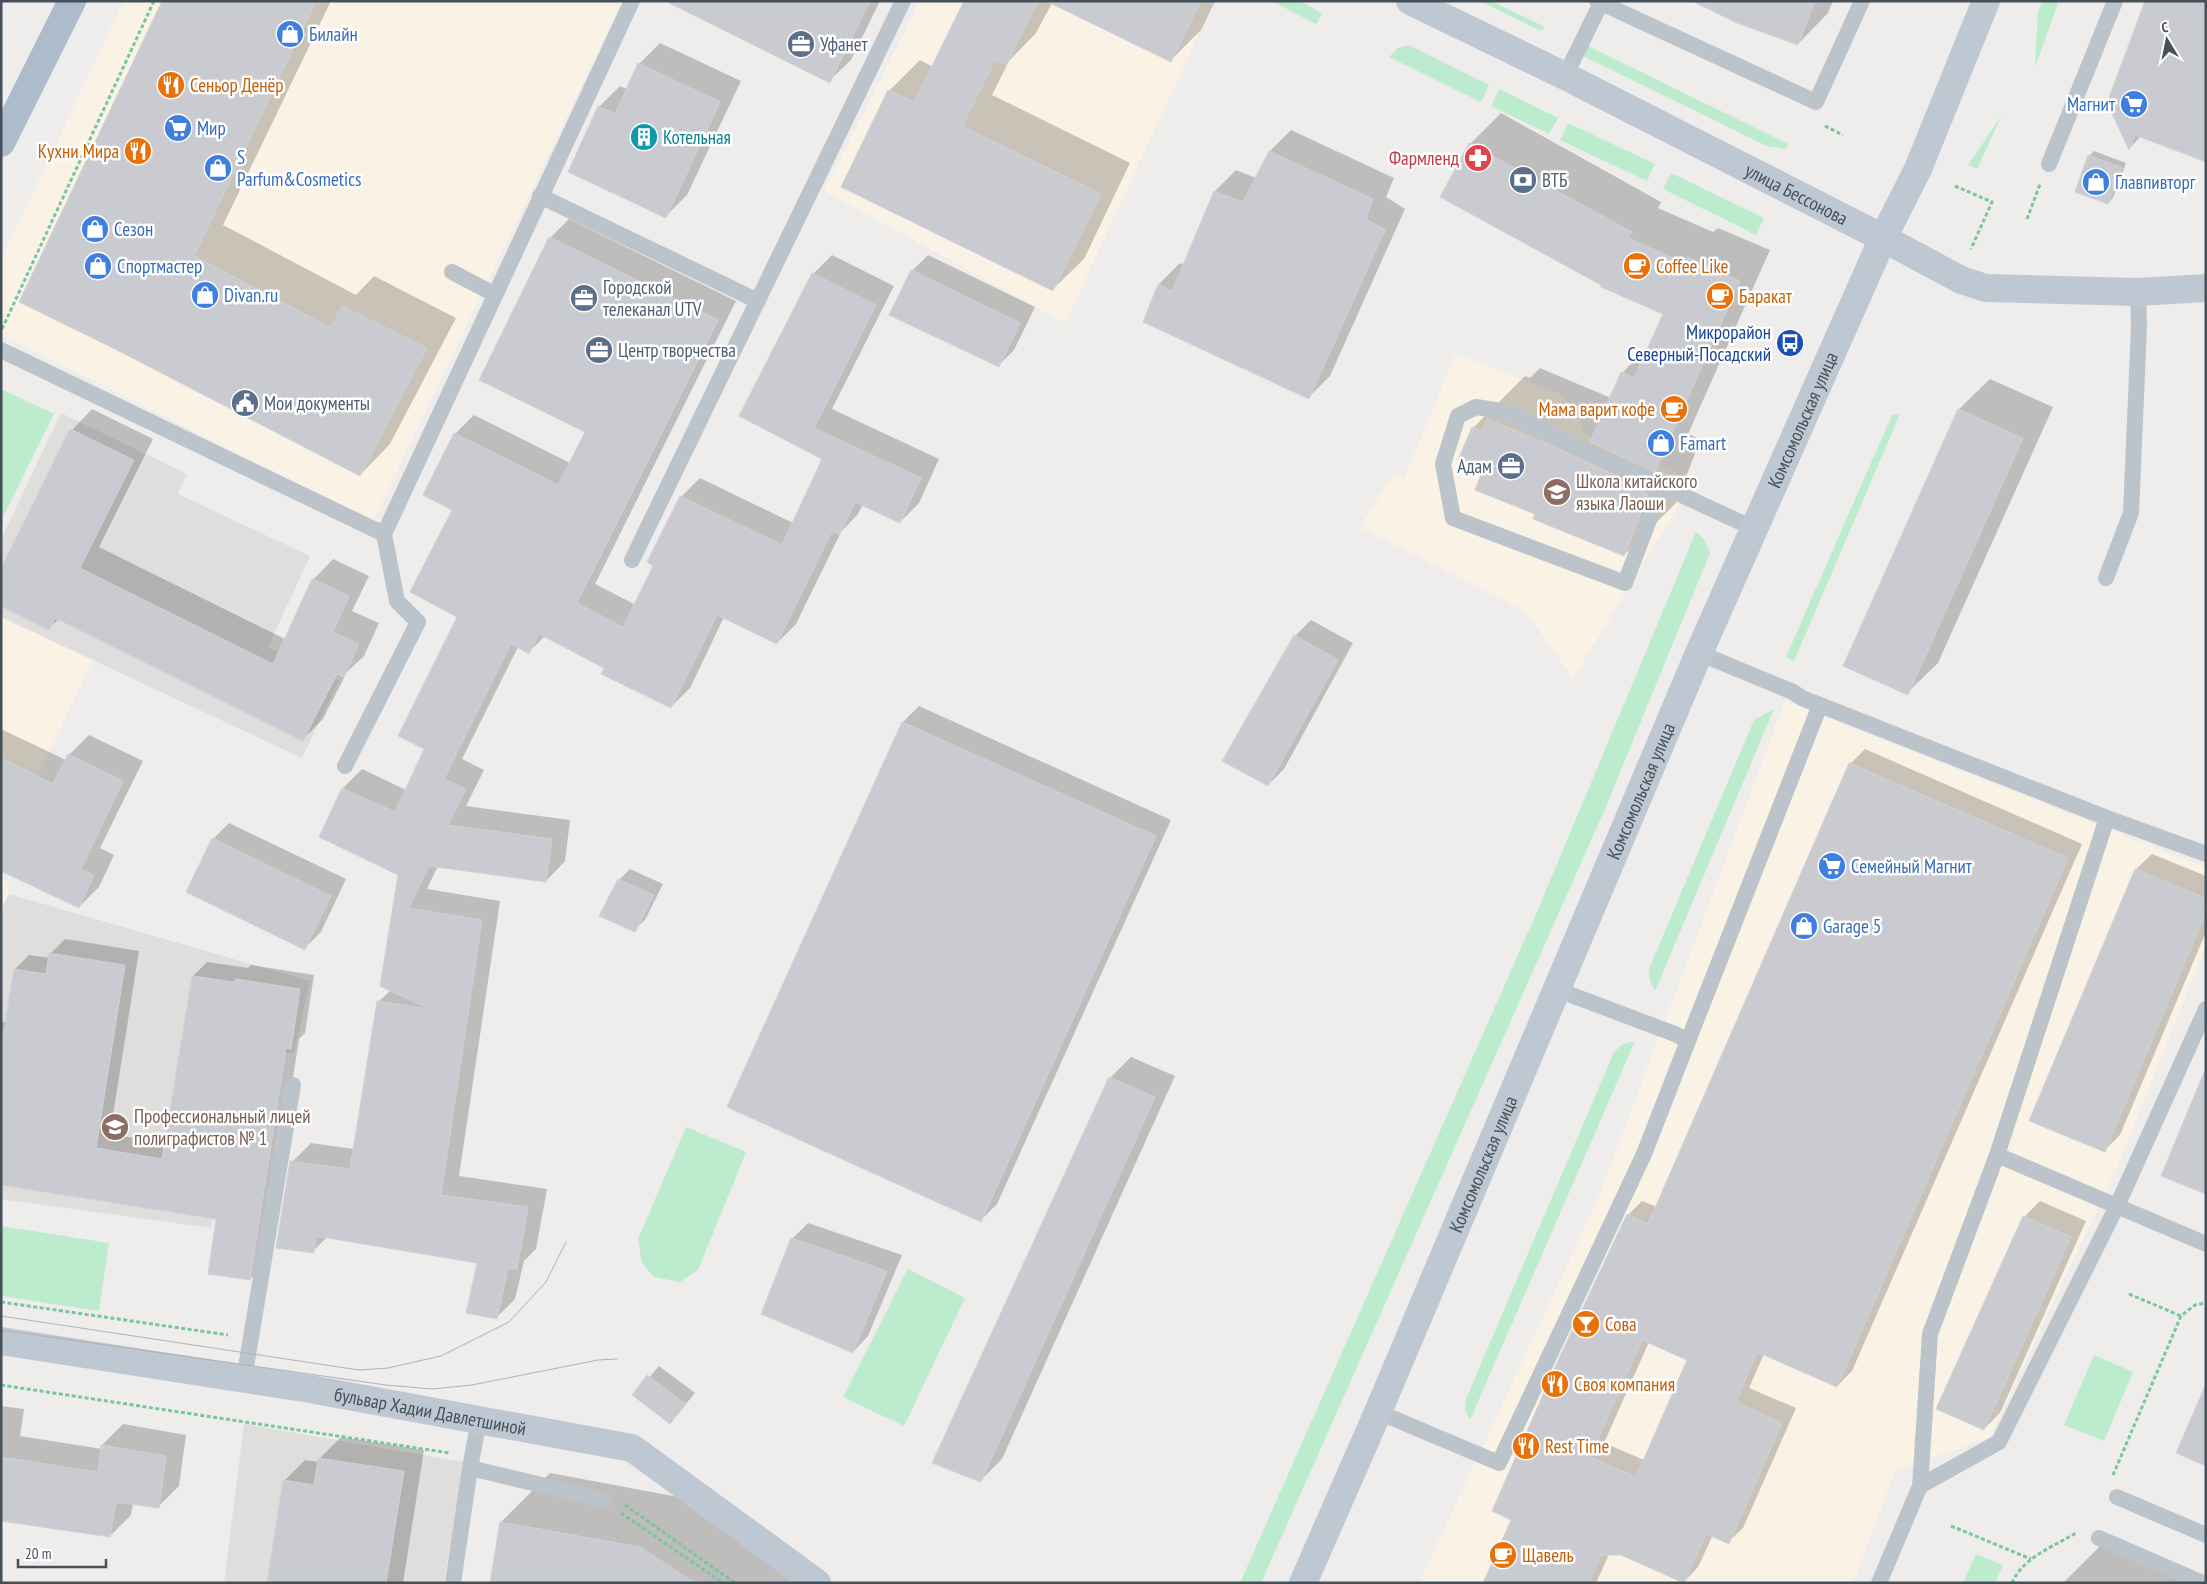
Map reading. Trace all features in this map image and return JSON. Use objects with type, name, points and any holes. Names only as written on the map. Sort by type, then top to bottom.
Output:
[{"type":"main road","points":[[1,143],[72,1]]},
{"type":"main road","name":"улица Бессонова","points":[[1410,1],[1565,76],[1883,238],[1961,280],[1986,288],[2138,292],[2206,288]]},
{"type":"main road","name":"Комсомольская улица","points":[[1303,1583],[1378,1412],[1700,653],[1883,238],[1918,169],[1986,1]]},
{"type":"main road","name":"бульвар Хадии Давлетшиной","points":[[1,1341],[244,1378],[632,1448],[807,1580]]},
{"type":"lane","points":[[345,766],[418,622],[397,601],[384,534],[494,294],[632,1]]},
{"type":"lane","points":[[632,560],[903,1]]},
{"type":"lane","points":[[1565,76],[1599,2],[1816,102],[1862,1]]},
{"type":"lane","points":[[2049,164],[2115,1]]},
{"type":"lane","points":[[540,196],[758,301]]},
{"type":"lane","points":[[452,272],[494,294]]},
{"type":"lane","points":[[2106,578],[2131,513],[2139,327],[2138,292]]},
{"type":"lane","points":[[1,350],[384,534]]},
{"type":"lane","points":[[1662,486],[1625,583],[1454,518],[1443,464],[1458,416],[1476,407],[1507,412],[1581,449],[1662,486],[1755,529]]},
{"type":"lane","points":[[1700,653],[1793,692],[1802,698],[2107,818],[2206,854]]},
{"type":"lane","points":[[1378,1412],[1499,1463],[1644,1154],[1820,705]]},
{"type":"lane","points":[[1878,1583],[1920,1486],[1930,1334],[1997,1155],[2107,818]]},
{"type":"lane","points":[[1558,990],[1688,1041]]},
{"type":"lane","points":[[1920,1486],[1999,1442],[2117,1206],[2206,1009]]},
{"type":"lane","points":[[244,1378],[293,1085]]},
{"type":"lane","points":[[1997,1155],[2206,1244]]},
{"type":"lane","points":[[453,1583],[479,1420]]},
{"type":"lane","points":[[471,1462],[604,1500]]},
{"type":"lane","points":[[2113,1490],[2206,1535]]},
{"type":"lane","points":[[2099,1538],[2203,1583]]},
{"type":"path","points":[[1,329],[154,1]]},
{"type":"path","points":[[1825,126],[1843,135]]},
{"type":"path","points":[[2027,219],[2049,164]]},
{"type":"path","points":[[1955,186],[1992,202],[1971,249]]},
{"type":"path","points":[[2129,1294],[2181,1316]]},
{"type":"path","points":[[1,1302],[250,1339]]},
{"type":"path","points":[[2113,1490],[2181,1316],[2195,1305],[2206,1303]]},
{"type":"path","points":[[1,1385],[471,1462]]},
{"type":"path","points":[[604,1500],[723,1583]]},
{"type":"path","points":[[624,1504],[735,1583]]},
{"type":"path","points":[[1951,1526],[2031,1559]]},
{"type":"path","points":[[2012,1583],[2020,1568],[2031,1559],[2080,1531]]},
{"type":"shaded area","points":[[124,1],[622,1],[373,521],[1,334],[1,260]]},
{"type":"shaded area","points":[[920,1],[1214,1],[1065,323],[824,191]]},
{"type":"shaded area","points":[[1456,354],[1560,394],[1579,412],[1582,433],[1694,481],[1573,678],[1526,612],[1360,527],[1393,474],[1404,478]]},
{"type":"shaded area","points":[[61,413],[187,474],[178,494],[310,556],[268,647],[339,680],[302,758],[1,617],[1,539]]},
{"type":"shaded area","points":[[1,617],[93,660],[1,853]]},
{"type":"shaded area","points":[[1785,701],[2206,868],[2206,945],[2118,1165],[1990,1437],[1895,1471],[1853,1583],[1419,1583],[1598,1199]]},
{"type":"shaded area","points":[[1,869],[9,894],[1,910]]},
{"type":"shaded area","name":"Профессиональный лицей полиграфистов № 1","points":[[9,894],[310,981],[294,1054],[243,1044],[211,1228],[1,1199],[1,910]]},
{"type":"shaded area","points":[[244,1424],[464,1462],[444,1583],[224,1583]]},
{"type":"green space","points":[[1272,1],[1300,1],[1322,13],[1316,24]]},
{"type":"green space","points":[[1480,1],[1492,1],[1545,27],[1541,31]]},
{"type":"green space","points":[[2042,1],[2059,1],[2035,67],[2038,12]]},
{"type":"green space","points":[[1409,45],[1489,85],[1481,102],[1389,57],[1398,48]]},
{"type":"green space","points":[[1586,45],[1788,144],[1786,149],[1767,146],[1581,55]]},
{"type":"green space","points":[[1499,89],[1558,118],[1549,134],[1491,106]]},
{"type":"green space","points":[[2002,115],[1977,169],[1968,165]]},
{"type":"green space","points":[[1568,123],[1655,164],[1647,181],[1560,140]]},
{"type":"green space","points":[[1671,173],[1764,218],[1756,235],[1663,189]]},
{"type":"green space","points":[[1,389],[54,414],[1,521]]},
{"type":"green space","points":[[1900,414],[1794,661],[1786,657],[1892,415]]},
{"type":"green space","points":[[1696,532],[1704,539],[1710,553],[1605,809],[1261,1583],[1240,1583],[1537,912]]},
{"type":"green space","points":[[1774,709],[1655,991],[1650,981],[1649,969],[1754,720]]},
{"type":"green space","points":[[1635,1041],[1470,1420],[1465,1410],[1466,1399],[1614,1052],[1623,1044]]},
{"type":"green space","points":[[686,1127],[746,1152],[698,1270],[680,1282],[654,1277],[642,1263],[638,1239]]},
{"type":"green space","points":[[1,1226],[109,1243],[99,1311],[1,1296]]},
{"type":"green space","points":[[908,1269],[965,1298],[904,1426],[843,1397]]},
{"type":"green space","points":[[2094,1355],[2133,1372],[2104,1441],[2064,1425]]},
{"type":"green space","points":[[1976,1554],[2003,1565],[1995,1583],[1963,1583]]},
{"type":"building","name":"Мир","points":[[162,1],[316,1],[194,256],[331,328],[342,306],[427,348],[360,476],[117,350],[19,302]]},
{"type":"building","name":"Уфанет","points":[[665,1],[870,1],[830,83]]},
{"type":"building","points":[[964,1],[1038,1],[1006,65],[995,60],[962,126],[1101,194],[1053,291],[841,187],[888,90],[914,102]]},
{"type":"building","points":[[1046,1],[1201,1],[1171,62]]},
{"type":"building","points":[[1692,1],[1815,1],[1798,45],[1737,23]]},
{"type":"building","points":[[2145,1],[2206,1],[2206,162],[2135,135],[2129,150],[2107,103]]},
{"type":"building","name":"Котельная","points":[[638,63],[720,102],[666,218],[568,172],[598,106],[615,114]]},
{"type":"building","points":[[1469,143],[1632,232],[1628,238],[1684,263],[1687,257],[1740,281],[1655,472],[1590,442],[1621,372],[1634,378],[1663,314],[1601,287],[1601,285],[1440,197]]},
{"type":"building","points":[[1269,151],[1373,199],[1366,219],[1385,230],[1309,399],[1143,322],[1158,284],[1172,291],[1214,191],[1243,202]]},
{"type":"building","points":[[2088,155],[2122,168],[2108,204],[2075,192]]},
{"type":"building","points":[[549,237],[718,320],[577,603],[623,627],[653,566],[647,562],[680,496],[782,545],[822,459],[739,416],[812,273],[876,305],[814,428],[921,478],[900,523],[855,502],[840,534],[832,531],[777,644],[717,615],[671,708],[601,674],[604,668],[539,634],[529,654],[511,644],[444,779],[466,789],[448,825],[552,839],[546,882],[429,866],[409,908],[482,920],[441,1195],[528,1207],[517,1269],[508,1268],[497,1319],[466,1313],[477,1263],[316,1236],[314,1253],[276,1248],[290,1161],[350,1169],[377,1001],[429,1009],[380,986],[398,875],[319,837],[342,788],[395,812],[424,749],[398,736],[457,617],[410,592],[452,510],[423,495],[454,433],[558,485],[585,432],[479,380]]},
{"type":"building","points":[[911,270],[1020,323],[999,367],[889,315]]},
{"type":"building","points":[[1958,409],[2023,438],[1908,695],[1843,666]]},
{"type":"building","points":[[1487,419],[1550,445],[1647,490],[1645,494],[1648,495],[1624,556],[1533,519],[1535,514],[1475,490],[1483,470],[1458,460],[1472,427],[1482,432]]},
{"type":"building","points":[[70,429],[134,460],[80,568],[273,664],[312,579],[349,596],[333,632],[359,644],[344,677],[337,674],[303,741],[55,618],[49,630],[1,606],[1,568]]},
{"type":"building","points":[[1294,635],[1338,660],[1268,786],[1222,761]]},
{"type":"building","points":[[902,722],[1156,836],[981,1222],[727,1107]]},
{"type":"building","points":[[68,754],[123,781],[81,869],[94,875],[79,908],[1,871],[1,758],[53,784]]},
{"type":"building","points":[[1849,763],[2068,858],[1837,1387],[1757,1352],[1736,1402],[1782,1423],[1729,1544],[1706,1534],[1684,1583],[1621,1555],[1601,1555],[1589,1583],[1483,1583],[1511,1520],[1492,1511],[1560,1356],[1627,1214],[1648,1224]],"holes":[[[1642,1340],[1687,1360],[1636,1477],[1590,1457]]]},
{"type":"building","points":[[212,838],[331,896],[305,950],[186,892]]},
{"type":"building","points":[[2135,869],[2206,898],[2206,912],[2105,1152],[2029,1121]]},
{"type":"building","points":[[618,879],[654,895],[635,932],[599,916]]},
{"type":"building","name":"Профессиональный лицей полиграфистов № 1","points":[[49,953],[125,965],[96,1148],[162,1159],[192,976],[234,982],[236,979],[300,989],[291,1049],[286,1048],[250,1280],[208,1274],[216,1219],[1,1185],[1,1048],[14,969],[46,974]]},
{"type":"building","points":[[2206,1070],[2206,1194],[2161,1176]]},
{"type":"building","points":[[1109,1077],[1155,1097],[981,1482],[932,1463]]},
{"type":"building","points":[[2023,1216],[2071,1237],[1984,1430],[1936,1409]]},
{"type":"building","points":[[791,1238],[887,1271],[853,1353],[761,1314]]},
{"type":"building","points":[[647,1375],[686,1404],[670,1424],[632,1395]]},
{"type":"building","points":[[2206,1384],[2206,1466],[2176,1453]]},
{"type":"building","points":[[101,1445],[166,1456],[159,1508],[116,1502],[110,1537],[1,1521],[1,1457],[98,1472]]},
{"type":"building","points":[[318,1458],[404,1471],[386,1583],[267,1583],[283,1480],[314,1485]]},
{"type":"building","points":[[500,1522],[640,1547],[695,1583],[490,1583]]},
{"type":"tram line","points":[[1,1316],[359,1370],[388,1368],[441,1356],[509,1322],[546,1282],[566,1242]]},
{"type":"tram line","points":[[1,1330],[386,1385],[432,1389],[472,1385],[598,1360],[617,1359]]},
{"type":"place","name":"Билайн","points":[[290,34]]},
{"type":"place","name":"Уфанет","points":[[801,44]]},
{"type":"place","name":"Сеньор Денёр","points":[[171,85]]},
{"type":"place","name":"Магнит","points":[[2134,104]]},
{"type":"place","name":"Мир","points":[[178,128]]},
{"type":"place","name":"Котельная","points":[[644,137]]},
{"type":"place","name":"Кухни Мира","points":[[138,151]]},
{"type":"place","name":"Фармленд","points":[[1478,158]]},
{"type":"place","name":"S Parfum&Cosmetics","points":[[218,168]]},
{"type":"place","name":"ВТБ","points":[[1523,180]]},
{"type":"place","name":"Главпивторг","points":[[2096,182]]},
{"type":"place","name":"Сезон","points":[[95,229]]},
{"type":"place","name":"Спортмастер","points":[[98,266]]},
{"type":"place","name":"Coffee Like","points":[[1637,266]]},
{"type":"place","name":"Divan.ru","points":[[205,295]]},
{"type":"place","name":"Баракат","points":[[1720,296]]},
{"type":"place","name":"Городской телеканал UTV","points":[[584,298]]},
{"type":"place","name":"Микрорайон Северный-Посадский","points":[[1790,343]]},
{"type":"place","name":"Центр творчества","points":[[599,350]]},
{"type":"place","name":"Мои документы","points":[[245,403]]},
{"type":"place","name":"Мама варит кофе","points":[[1674,409]]},
{"type":"place","name":"Famart","points":[[1661,443]]},
{"type":"place","name":"Адам","points":[[1511,466]]},
{"type":"place","name":"Школа китайского языка Лаоши","points":[[1557,492]]},
{"type":"place","name":"Семейный Магнит","points":[[1832,866]]},
{"type":"place","name":"Garage 5","points":[[1804,926]]},
{"type":"place","name":"Профессиональный лицей полиграфистов № 1","points":[[115,1127]]},
{"type":"place","name":"Сова","points":[[1586,1324]]},
{"type":"place","name":"Своя компания","points":[[1555,1384]]},
{"type":"place","name":"Rest Time","points":[[1526,1446]]},
{"type":"place","name":"Щавель","points":[[1503,1555]]}]
